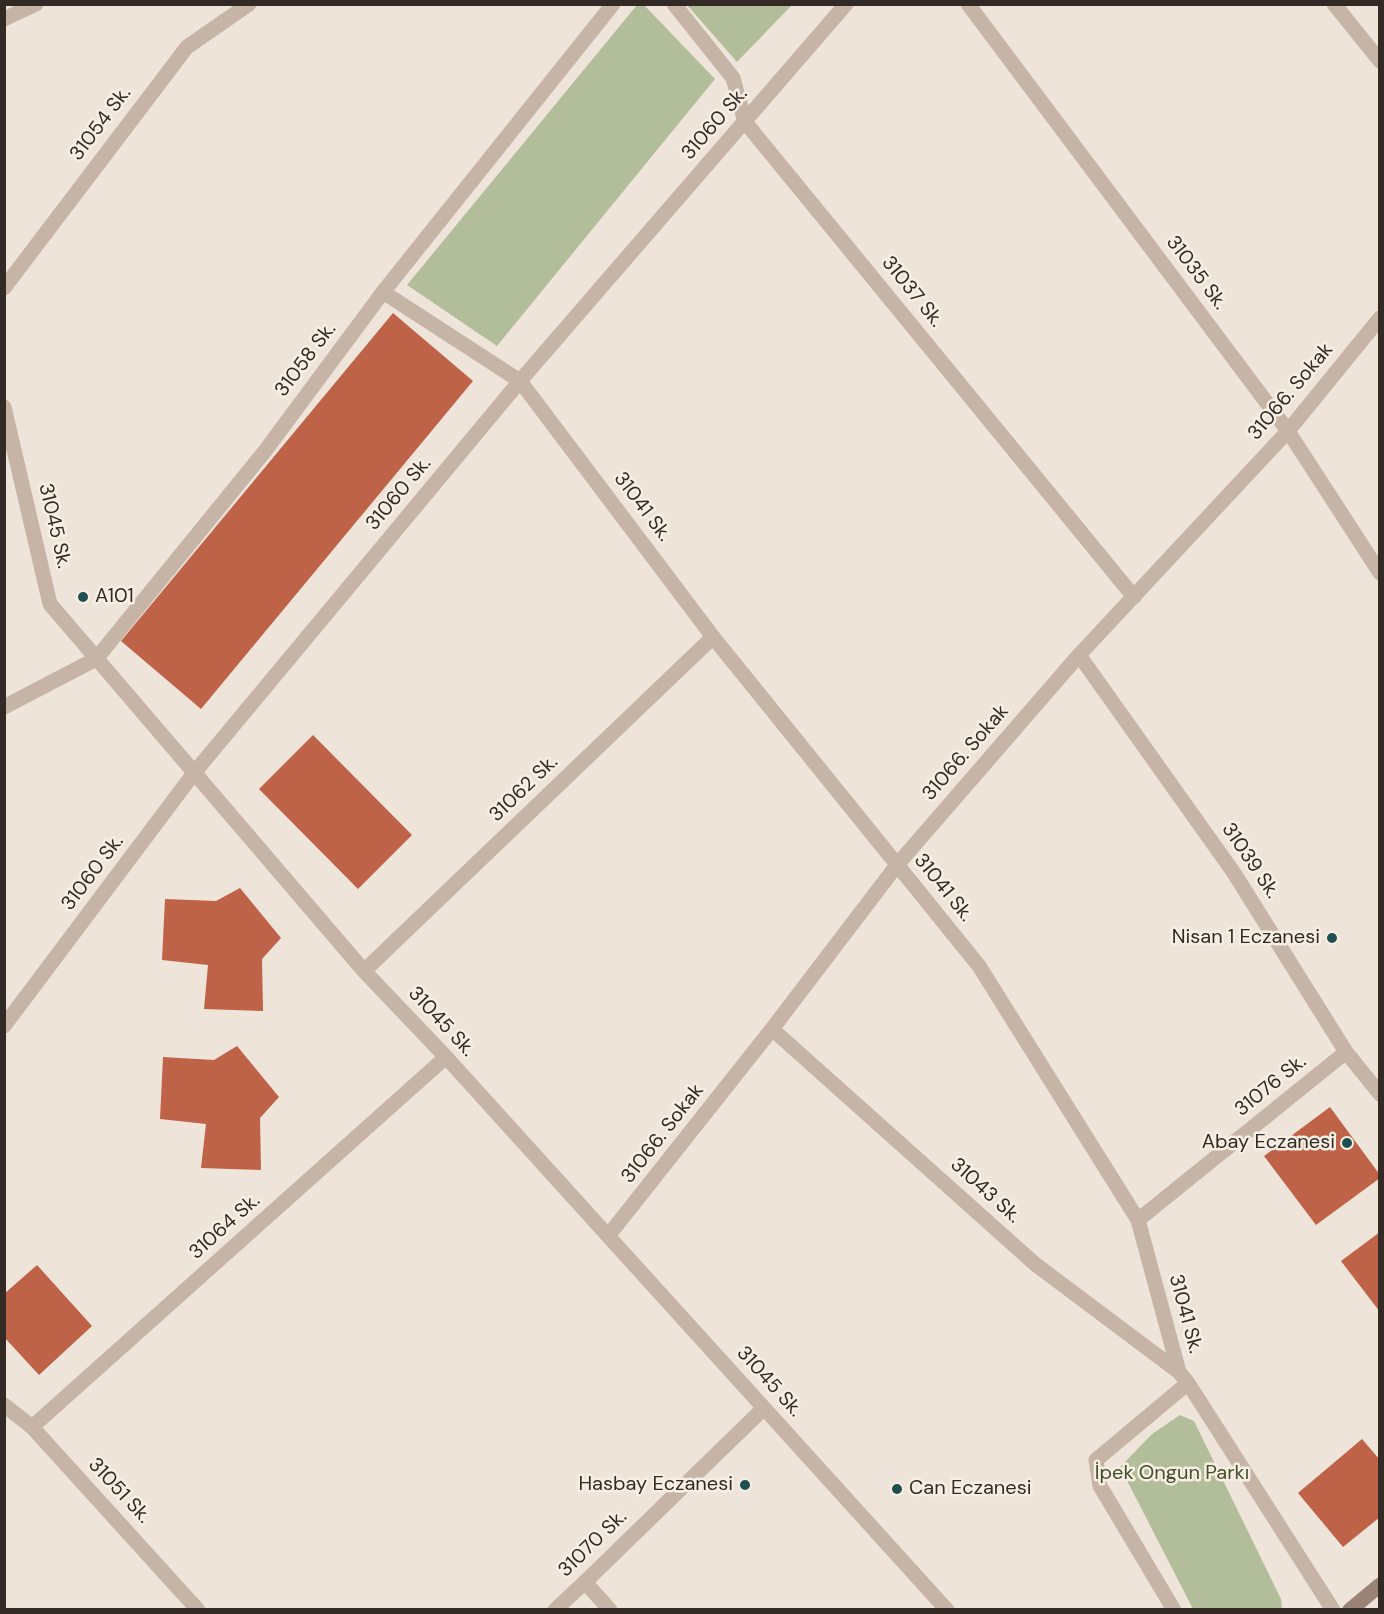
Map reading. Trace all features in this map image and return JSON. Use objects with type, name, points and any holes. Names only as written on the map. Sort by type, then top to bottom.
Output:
[{"type":"main road","points":[[1350,1610],[1380,1586]]},
{"type":"street","points":[[4,19],[36,4]]},
{"type":"street","name":"31054 Sk.","points":[[4,288],[187,47],[249,4]]},
{"type":"street","name":"31058 Sk.","points":[[4,707],[96,659],[265,451],[383,292],[613,4]]},
{"type":"street","name":"31037 Sk.","points":[[674,4],[733,78],[745,122],[1134,597]]},
{"type":"street","name":"31060 Sk.","points":[[4,1026],[194,773],[520,381],[846,4]]},
{"type":"street","name":"31035 Sk.","points":[[968,4],[1288,431],[1380,573]]},
{"type":"street","points":[[1334,4],[1380,61]]},
{"type":"street","name":"31041 Sk.","points":[[383,292],[520,381],[713,637],[979,966],[1138,1220],[1184,1378],[1333,1610]]},
{"type":"street","name":"31066. Sokak","points":[[608,1236],[772,1029],[897,865],[1079,655],[1288,431],[1380,318]]},
{"type":"street","name":"31045 Sk.","points":[[4,407],[50,604],[364,971],[446,1057],[947,1610]]},
{"type":"street","name":"31062 Sk.","points":[[364,971],[713,637]]},
{"type":"street","name":"31039 Sk.","points":[[1079,655],[1234,873],[1347,1052],[1380,1094]]},
{"type":"street","name":"31043 Sk.","points":[[772,1029],[1035,1264],[1184,1378]]},
{"type":"street","name":"31076 Sk.","points":[[1138,1220],[1347,1052]]},
{"type":"street","name":"31064 Sk.","points":[[32,1427],[446,1057]]},
{"type":"street","points":[[1173,1610],[1100,1486],[1096,1460],[1184,1378]]},
{"type":"street","name":"31051 Sk.","points":[[4,1405],[32,1427],[198,1610]]},
{"type":"street","name":"31070 Sk.","points":[[555,1610],[764,1407]]},
{"type":"street","points":[[585,1582],[610,1610]]},
{"type":"green space","points":[[637,5],[644,5],[715,79],[497,346],[407,285]]},
{"type":"green space","points":[[687,5],[792,5],[737,62]]},
{"type":"green space","name":"İpek Ongun Parkı","points":[[1180,1415],[1194,1421],[1281,1599],[1282,1609],[1193,1609],[1120,1467],[1152,1434]]},
{"type":"building","points":[[393,313],[473,381],[201,709],[121,641]]},
{"type":"building","points":[[313,735],[412,835],[358,889],[259,789]]},
{"type":"building","points":[[240,888],[281,938],[262,959],[263,1011],[204,1009],[208,965],[162,960],[165,899],[216,901]]},
{"type":"building","points":[[237,1046],[279,1097],[260,1118],[261,1170],[201,1168],[206,1124],[160,1119],[163,1057],[214,1060]]},
{"type":"building","points":[[1330,1107],[1380,1178],[1316,1225],[1264,1156]]},
{"type":"building","points":[[1380,1232],[1380,1312],[1341,1261]]},
{"type":"building","points":[[37,1265],[92,1326],[39,1375],[4,1337],[4,1294]]},
{"type":"building","points":[[1362,1439],[1380,1460],[1380,1517],[1343,1547],[1298,1493]]},
{"type":"place","name":"A101","points":[[83,597]]},
{"type":"place","name":"Nisan 1 Eczanesi","points":[[1332,938]]},
{"type":"place","name":"Abay Eczanesi","points":[[1347,1143]]},
{"type":"place","name":"Hasbay Eczanesi","points":[[745,1485]]},
{"type":"place","name":"Can Eczanesi","points":[[897,1489]]}]
